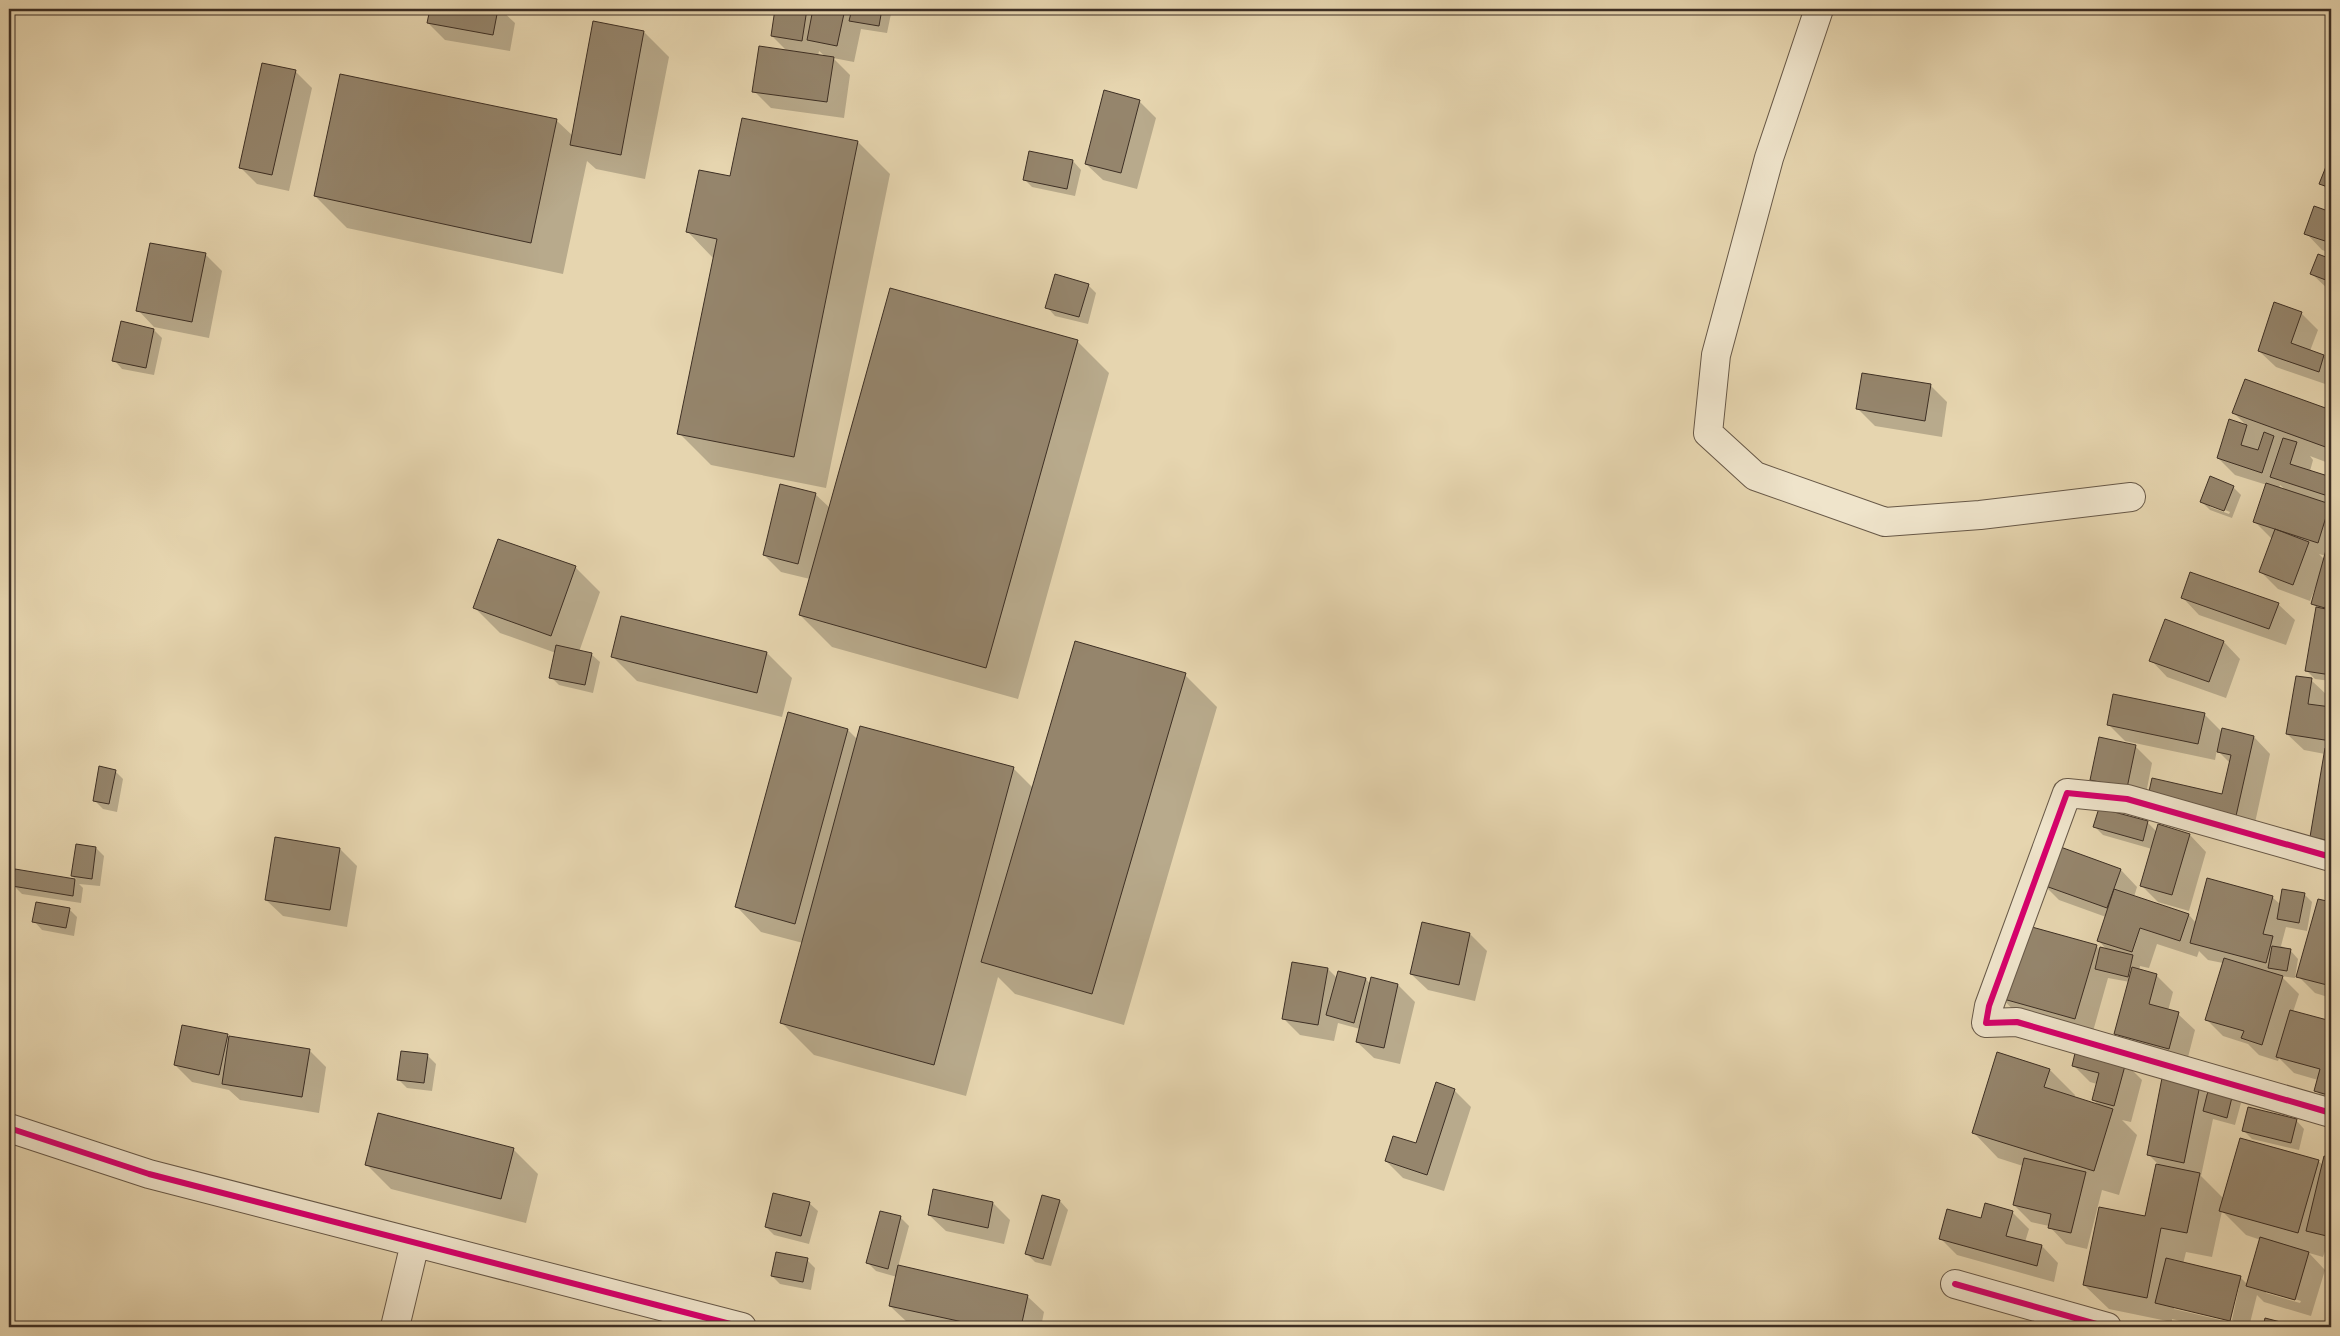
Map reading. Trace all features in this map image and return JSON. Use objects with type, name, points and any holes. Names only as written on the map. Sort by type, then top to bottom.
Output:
[{"type":"street","points":[[1819,9],[1769,158],[1716,355],[1708,432],[1755,476],[1885,522],[1980,515],[2131,496]]},
{"type":"street","points":[[2331,857],[2127,799],[2067,793],[1989,1006],[1986,1023],[2017,1022],[2331,1113]]},
{"type":"street","points":[[9,1128],[149,1174],[742,1327]]},
{"type":"street","points":[[395,1327],[415,1242]]},
{"type":"street","points":[[1955,1284],[2107,1327]]},
{"type":"building","points":[[430,9],[498,9],[493,35],[427,23]]},
{"type":"building","points":[[775,9],[807,9],[802,41],[771,36]]},
{"type":"building","points":[[813,9],[845,9],[837,46],[807,40]]},
{"type":"building","points":[[852,9],[882,9],[879,26],[849,21]]},
{"type":"building","points":[[593,21],[644,31],[621,155],[570,145]]},
{"type":"building","points":[[759,46],[834,57],[827,102],[752,92]]},
{"type":"building","points":[[262,63],[296,70],[272,175],[239,168]]},
{"type":"building","points":[[340,74],[557,119],[531,243],[314,196]]},
{"type":"building","points":[[1104,90],[1140,100],[1121,173],[1085,164]]},
{"type":"building","points":[[742,118],[858,141],[794,457],[677,434],[717,239],[686,232],[699,170],[730,176]]},
{"type":"building","points":[[1029,151],[1073,160],[1067,189],[1023,180]]},
{"type":"building","points":[[2327,164],[2331,165],[2331,188],[2319,184]]},
{"type":"building","points":[[2314,206],[2331,212],[2331,243],[2304,234]]},
{"type":"building","points":[[150,243],[206,253],[192,322],[136,311]]},
{"type":"building","points":[[2318,254],[2331,259],[2331,282],[2310,274]]},
{"type":"building","points":[[1055,274],[1089,284],[1079,317],[1045,308]]},
{"type":"building","points":[[890,288],[1078,340],[986,668],[799,615]]},
{"type":"building","points":[[2274,302],[2302,312],[2291,343],[2324,355],[2319,372],[2258,351]]},
{"type":"building","points":[[121,321],[154,329],[146,368],[112,361]]},
{"type":"building","points":[[1862,373],[1931,384],[1925,421],[1856,409]]},
{"type":"building","points":[[2245,379],[2331,410],[2331,449],[2232,413]]},
{"type":"building","points":[[2229,419],[2247,425],[2241,445],[2258,450],[2264,432],[2274,436],[2262,473],[2217,458]]},
{"type":"building","points":[[2283,438],[2297,442],[2290,464],[2331,477],[2331,497],[2270,477]]},
{"type":"building","points":[[2210,476],[2234,486],[2224,511],[2200,502]]},
{"type":"building","points":[[2266,483],[2330,504],[2318,543],[2253,522]]},
{"type":"building","points":[[780,484],[816,493],[798,564],[763,555]]},
{"type":"building","points":[[2275,529],[2309,542],[2293,585],[2259,572]]},
{"type":"building","points":[[498,539],[576,566],[551,636],[473,608]]},
{"type":"building","points":[[2326,550],[2331,551],[2331,584],[2325,608],[2311,604]]},
{"type":"building","points":[[2190,572],[2279,603],[2269,629],[2181,598]]},
{"type":"building","points":[[2316,607],[2331,610],[2331,633],[2326,662],[2331,663],[2331,675],[2305,671]]},
{"type":"building","points":[[621,616],[767,652],[757,693],[611,657]]},
{"type":"building","points":[[2165,619],[2224,641],[2209,682],[2149,661]]},
{"type":"building","points":[[1075,641],[1186,673],[1092,994],[981,962]]},
{"type":"building","points":[[556,645],[592,653],[585,685],[549,678]]},
{"type":"building","points":[[2296,676],[2312,678],[2308,704],[2331,707],[2331,741],[2286,734]]},
{"type":"building","points":[[2113,694],[2205,713],[2198,744],[2107,725]]},
{"type":"building","points":[[788,712],[848,729],[795,924],[735,907]]},
{"type":"building","points":[[860,726],[1014,767],[934,1065],[780,1023]]},
{"type":"building","points":[[2222,728],[2254,736],[2236,816],[2148,796],[2152,778],[2222,794],[2231,755],[2217,752]]},
{"type":"building","points":[[2099,737],[2136,745],[2127,788],[2090,780]]},
{"type":"building","points":[[2325,748],[2331,749],[2331,789],[2326,822],[2331,823],[2331,841],[2310,837]]},
{"type":"building","points":[[99,766],[116,770],[109,804],[93,801]]},
{"type":"building","points":[[2099,808],[2148,821],[2143,841],[2093,827]]},
{"type":"building","points":[[2158,824],[2190,834],[2172,895],[2140,886]]},
{"type":"building","points":[[275,837],[340,848],[330,910],[265,900]]},
{"type":"building","points":[[76,844],[96,847],[92,879],[71,876]]},
{"type":"building","points":[[2055,845],[2121,869],[2107,908],[2040,884]]},
{"type":"building","points":[[15,869],[75,879],[73,896],[12,886]]},
{"type":"building","points":[[2207,878],[2273,896],[2263,934],[2273,936],[2266,963],[2190,943]]},
{"type":"building","points":[[2114,889],[2189,914],[2180,941],[2140,928],[2132,952],[2097,941]]},
{"type":"building","points":[[2282,889],[2305,893],[2299,923],[2277,919]]},
{"type":"building","points":[[2318,899],[2331,902],[2331,986],[2296,977]]},
{"type":"building","points":[[36,902],[70,908],[66,928],[32,922]]},
{"type":"building","points":[[1422,922],[1470,933],[1459,985],[1410,974]]},
{"type":"building","points":[[2021,924],[2097,945],[2075,1019],[2000,998]]},
{"type":"building","points":[[2272,946],[2291,949],[2287,971],[2268,968]]},
{"type":"building","points":[[2100,947],[2133,955],[2128,977],[2095,969]]},
{"type":"building","points":[[2224,958],[2283,976],[2262,1045],[2241,1038],[2244,1031],[2205,1020]]},
{"type":"building","points":[[1292,962],[1328,968],[1318,1025],[1282,1019]]},
{"type":"building","points":[[2132,967],[2157,974],[2149,1004],[2179,1012],[2169,1049],[2114,1034]]},
{"type":"building","points":[[1338,971],[1366,978],[1354,1023],[1326,1015]]},
{"type":"building","points":[[1371,977],[1398,984],[1384,1048],[1356,1042]]},
{"type":"building","points":[[2290,1010],[2331,1021],[2331,1083],[2328,1095],[2314,1091],[2320,1069],[2276,1057]]},
{"type":"building","points":[[182,1025],[228,1034],[219,1075],[174,1065]]},
{"type":"building","points":[[229,1036],[310,1049],[302,1097],[222,1084]]},
{"type":"building","points":[[2076,1049],[2126,1062],[2114,1106],[2092,1100],[2099,1073],[2072,1066]]},
{"type":"building","points":[[401,1051],[428,1054],[424,1083],[397,1080]]},
{"type":"building","points":[[1997,1052],[2050,1069],[2044,1087],[2113,1109],[2094,1171],[1972,1133]]},
{"type":"building","points":[[2162,1078],[2200,1085],[2184,1163],[2147,1155]]},
{"type":"building","points":[[1436,1082],[1455,1089],[1427,1175],[1385,1161],[1393,1136],[1416,1143]]},
{"type":"building","points":[[2209,1087],[2233,1093],[2227,1118],[2203,1111]]},
{"type":"building","points":[[2248,1107],[2297,1119],[2291,1143],[2242,1131]]},
{"type":"building","points":[[378,1113],[514,1148],[501,1199],[365,1165]]},
{"type":"building","points":[[2240,1138],[2319,1160],[2298,1233],[2219,1211]]},
{"type":"building","points":[[2324,1156],[2331,1158],[2331,1237],[2306,1231]]},
{"type":"building","points":[[2024,1158],[2086,1172],[2071,1233],[2048,1228],[2051,1214],[2013,1205]]},
{"type":"building","points":[[2156,1164],[2200,1173],[2187,1233],[2161,1228],[2147,1298],[2083,1285],[2099,1207],[2145,1216]]},
{"type":"building","points":[[933,1189],[993,1202],[988,1228],[928,1215]]},
{"type":"building","points":[[773,1193],[810,1202],[801,1236],[765,1227]]},
{"type":"building","points":[[1042,1195],[1060,1200],[1043,1259],[1025,1254]]},
{"type":"building","points":[[1985,1203],[2013,1211],[2006,1236],[2042,1245],[2037,1266],[1939,1239],[1947,1209],[1981,1218]]},
{"type":"building","points":[[880,1211],[901,1216],[888,1269],[866,1263]]},
{"type":"building","points":[[2260,1237],[2309,1252],[2295,1300],[2246,1286]]},
{"type":"building","points":[[776,1252],[808,1258],[803,1282],[771,1276]]},
{"type":"building","points":[[2166,1258],[2241,1276],[2230,1321],[2155,1303]]},
{"type":"building","points":[[898,1265],[1028,1295],[1021,1327],[986,1327],[889,1306]]},
{"type":"building","points":[[2265,1318],[2300,1327],[2263,1327]]},
{"type":"cycle path","points":[[2331,857],[2127,799],[2067,793],[1989,1006],[1986,1023],[2017,1022],[2331,1113]]},
{"type":"cycle path","points":[[9,1128],[149,1174],[742,1327]]},
{"type":"cycle path","points":[[1955,1284],[2107,1327]]}]
